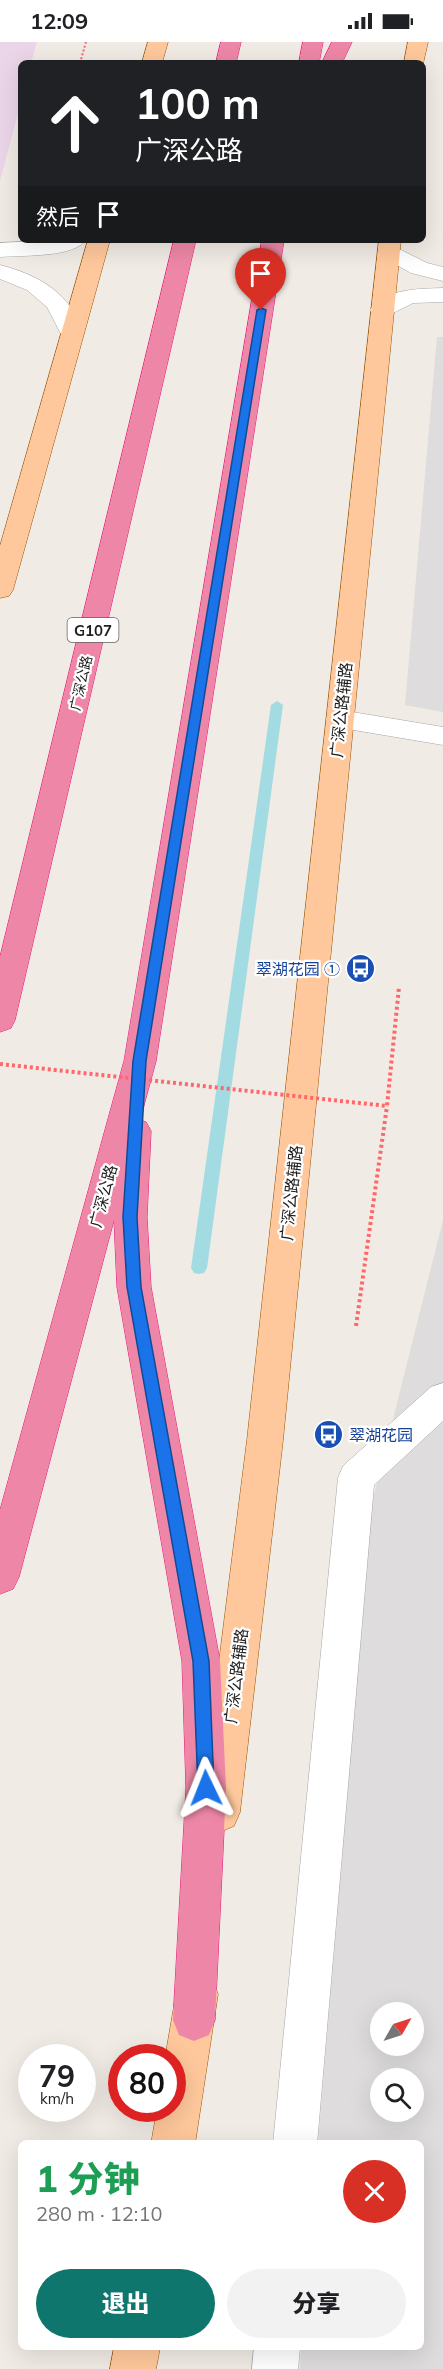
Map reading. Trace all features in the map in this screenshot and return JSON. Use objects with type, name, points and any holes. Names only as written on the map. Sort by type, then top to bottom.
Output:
[{"type":"highway","points":[[227,60],[231,42]]},
{"type":"highway","points":[[310,60],[313,42]]},
{"type":"highway","points":[[333,60],[342,42]]},
{"type":"highway","name":"广深公路","points":[[0,1020],[184,243]]},
{"type":"highway","name":"广深公路","points":[[0,1577],[140,1061],[273,243]]},
{"type":"highway","points":[[140,1061],[130,1217],[134,1287],[201,1661],[206,1788],[194,2020]]},
{"type":"main road","points":[[401,42],[402,60]]},
{"type":"main road","points":[[415,60],[418,42]]},
{"type":"main road","points":[[0,590],[98,243]]},
{"type":"main road","name":"广深公路辅路","points":[[174,2140],[194,2020],[265,1440],[381,310],[390,245]]},
{"type":"main road","points":[[133,2369],[137,2350]]},
{"type":"street","points":[[0,250],[55,247],[66,243]]},
{"type":"street","points":[[390,245],[419,268],[443,274]]},
{"type":"street","points":[[0,272],[27,280],[54,301],[71,322],[72,335]]},
{"type":"street","points":[[381,310],[409,296],[443,296]]},
{"type":"street","points":[[340,719],[443,736]]},
{"type":"street","points":[[295,2140],[356,1478],[443,1398]]},
{"type":"street","points":[[275,2369],[277,2350]]},
{"type":"path","points":[[81,60],[86,42]]},
{"type":"path","points":[[356,1326],[387,1106],[399,987]]},
{"type":"path","points":[[0,1064],[387,1106]]},
{"type":"shaded area","points":[[0,42],[37,42],[32,60],[18,60],[18,113],[0,181]]},
{"type":"shaded area","points":[[437,337],[443,337],[443,712],[405,705]]},
{"type":"shaded area","points":[[443,1220],[443,2369],[300,2369],[301,2350],[424,2350],[424,2140],[318,2140],[372,1503]]},
{"type":"waterway","points":[[199,1268],[277,705]]},
{"type":"place","name":"翠湖花园 ①","points":[[361,969]]},
{"type":"place","name":"翠湖花园","points":[[328,1435]]},
{"type":"route","points":[[206,1788],[201,1661],[134,1287],[130,1217],[140,1061],[261,310]]}]
